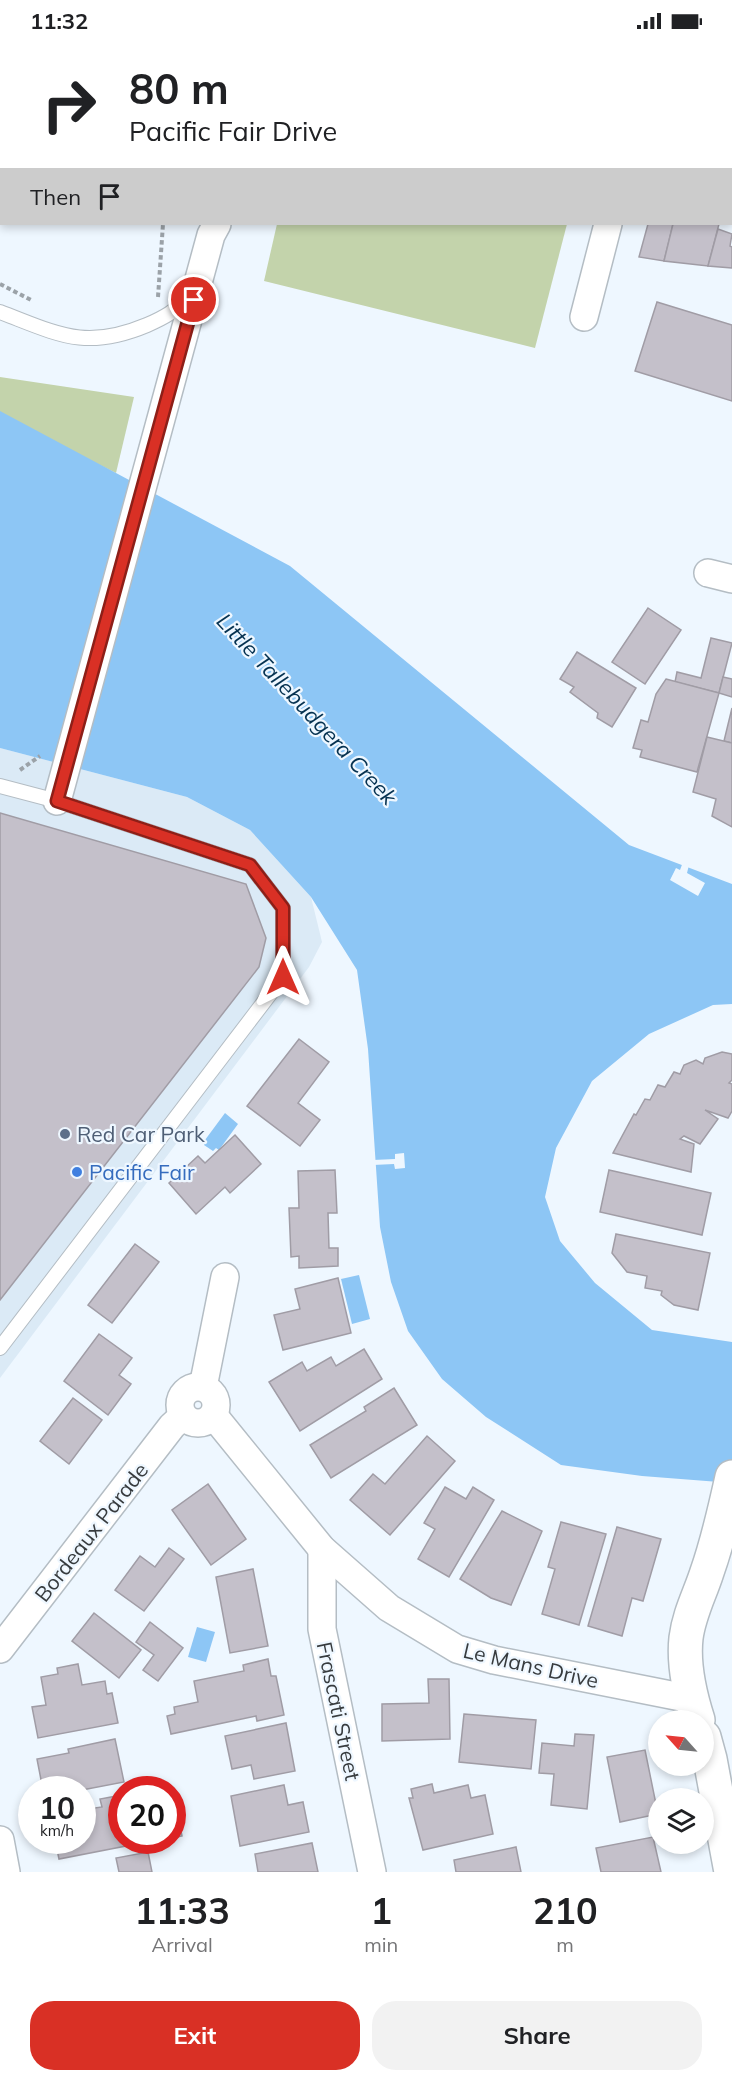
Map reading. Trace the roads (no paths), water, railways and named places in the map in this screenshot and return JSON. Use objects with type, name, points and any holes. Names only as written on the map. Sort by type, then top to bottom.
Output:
[{"type":"street","points":[[584,317],[608,225]]},
{"type":"street","points":[[57,801],[213,227]]},
{"type":"street","points":[[203,1387],[225,1277]]},
{"type":"street","points":[[194,1387],[203,1387],[215,1398],[213,1416],[207,1422],[198,1424],[183,1416],[180,1408],[181,1399],[194,1387]]},
{"type":"street","name":"Bordeaux Parade","points":[[0,1649],[172,1426],[183,1416]]},
{"type":"street","name":"Le Mans Drive","points":[[213,1416],[322,1549],[388,1608],[457,1649],[695,1710]]},
{"type":"street","points":[[695,1710],[686,1640],[689,1618],[707,1574],[732,1477]]},
{"type":"street","name":"Frascati Street","points":[[322,1549],[322,1629],[372,1872]]},
{"type":"street","points":[[714,1776],[728,1836],[731,1872]]},
{"type":"street","points":[[0,1840],[6,1872]]},
{"type":"lane","points":[[0,312],[73,338],[111,337],[173,312],[199,280]]},
{"type":"lane","points":[[0,786],[57,801],[250,865],[283,908],[283,977],[0,1348]]},
{"type":"water","name":"Little Tallebudgera Creek","points":[[0,411],[290,566],[629,845],[732,884],[732,1004],[713,1005],[649,1034],[592,1081],[556,1148],[545,1197],[560,1241],[595,1283],[652,1330],[732,1342],[732,1483],[642,1476],[561,1465],[486,1417],[442,1379],[408,1331],[391,1282],[380,1227],[368,1049],[357,970],[311,897],[250,830],[187,797],[0,748]]},
{"type":"water","points":[[225,1113],[238,1124],[219,1150],[216,1148],[213,1151],[204,1145],[205,1140]]},
{"type":"water","points":[[359,1275],[370,1319],[352,1324],[341,1279]]},
{"type":"water","points":[[197,1627],[215,1632],[206,1662],[188,1657]]},
{"type":"place","name":"Red Car Park","points":[[65,1134]]},
{"type":"place","name":"Pacific Fair","points":[[77,1172]]}]
